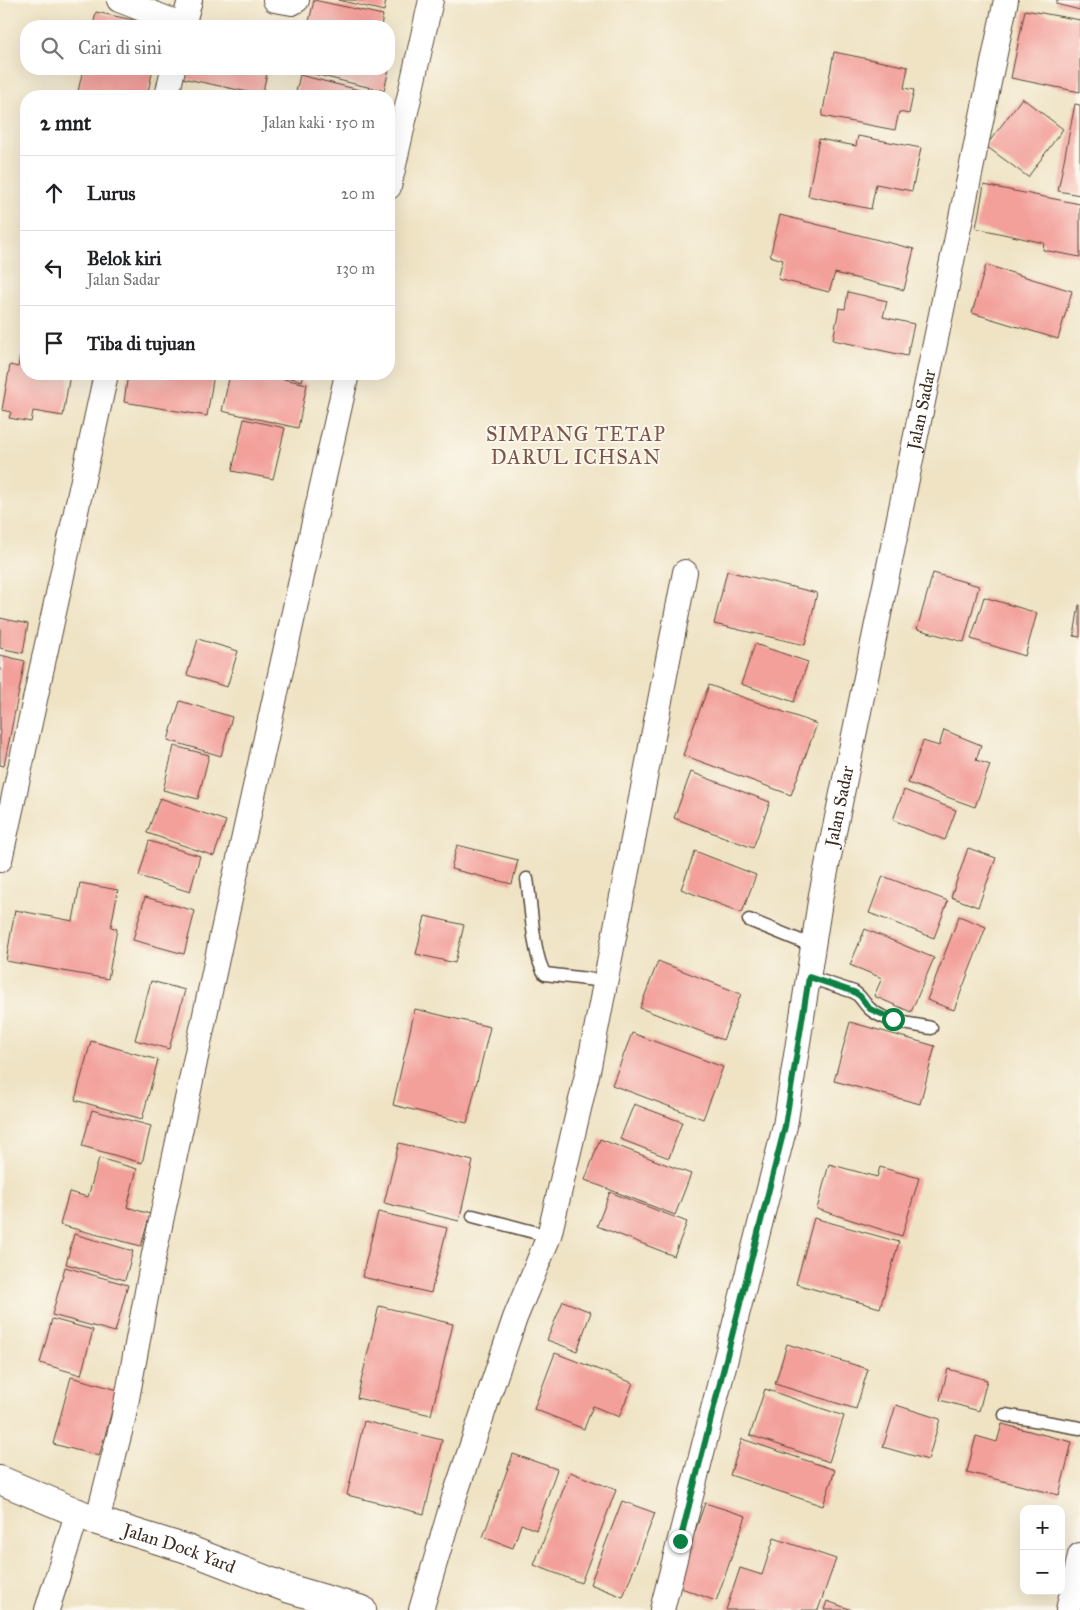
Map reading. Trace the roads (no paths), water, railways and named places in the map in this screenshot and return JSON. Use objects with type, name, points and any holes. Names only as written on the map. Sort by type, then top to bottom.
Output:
[{"type":"street","points":[[119,0],[168,20]]},
{"type":"street","points":[[185,20],[190,0]]},
{"type":"street","points":[[276,0],[292,3],[297,0]]},
{"type":"street","points":[[395,160],[430,0]]},
{"type":"street","name":"Jalan Sadar","points":[[662,1610],[785,1126],[821,894],[1006,0]]},
{"type":"street","points":[[168,90],[172,75]]},
{"type":"street","points":[[0,860],[105,380]]},
{"type":"street","points":[[47,1610],[88,1516],[107,1484],[123,1420],[154,1254],[222,935],[346,380]]},
{"type":"street","points":[[423,1600],[454,1498],[515,1318],[549,1236],[589,1066],[684,572]]},
{"type":"street","name":"Jalan Dock Yard","points":[[0,1480],[88,1516],[187,1549],[287,1588],[362,1610]]},
{"type":"street","points":[[1068,1610],[1080,1555]]},
{"type":"lane","points":[[527,879],[536,953],[540,967],[545,974],[604,981]]},
{"type":"lane","points":[[749,920],[813,946]]},
{"type":"lane","points":[[809,977],[854,992],[860,996],[870,1009],[880,1014],[931,1028]]},
{"type":"lane","points":[[473,1216],[549,1236]]},
{"type":"lane","points":[[1005,1415],[1080,1428]]},
{"type":"district","name":"SIMPANG TETAP DARUL ICHSAN","points":[[576,446]]}]
